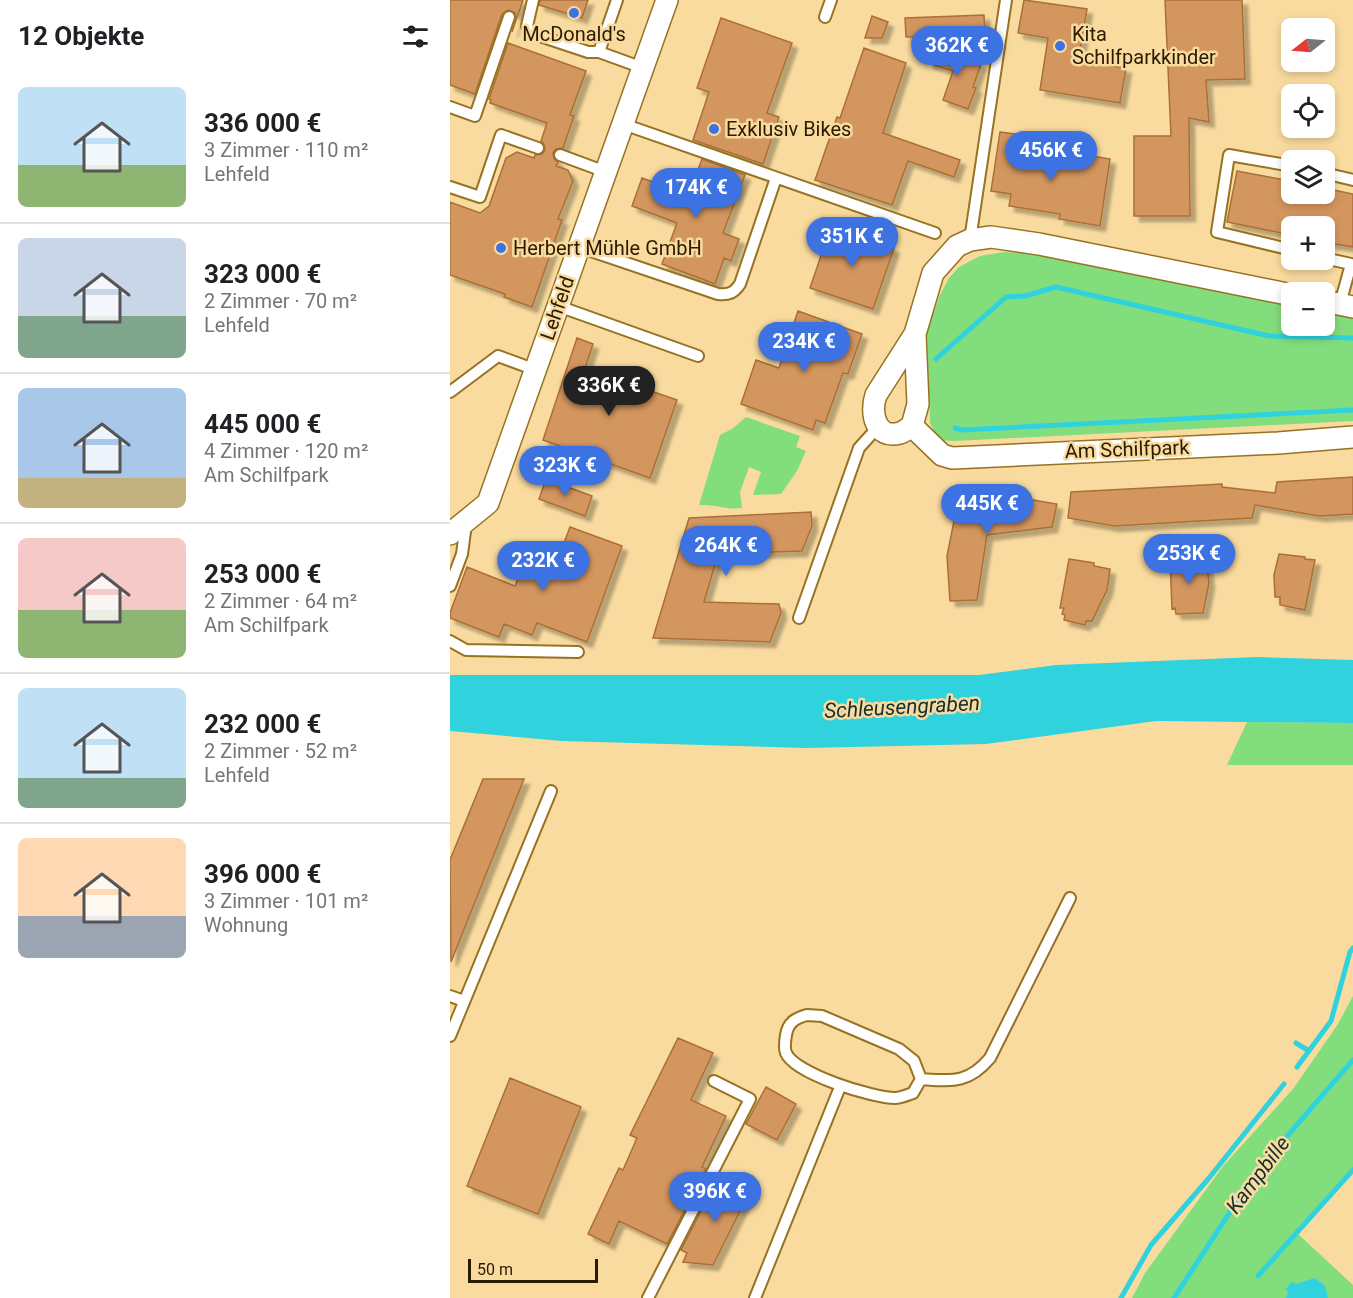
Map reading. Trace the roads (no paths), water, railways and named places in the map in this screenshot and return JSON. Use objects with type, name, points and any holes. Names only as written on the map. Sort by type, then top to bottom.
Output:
[{"type":"street","name":"Lehfeld","points":[[450,534],[488,503],[667,0]]},
{"type":"street","points":[[915,334],[918,404],[912,426],[899,434],[888,433],[878,427],[872,416],[872,405],[876,395],[915,334],[933,273],[957,246],[970,240],[991,237],[1039,244],[1281,293]]},
{"type":"street","name":"Am Schilfpark","points":[[912,426],[942,455],[952,458],[1278,443],[1353,437]]},
{"type":"lane","points":[[533,0],[527,26],[531,33],[588,51],[599,52],[643,68]]},
{"type":"lane","points":[[599,52],[617,0]]},
{"type":"lane","points":[[825,17],[831,0]]},
{"type":"lane","points":[[970,240],[1006,0]]},
{"type":"lane","points":[[450,107],[475,116],[509,17]]},
{"type":"lane","points":[[623,124],[935,233]]},
{"type":"lane","points":[[450,187],[480,198],[501,135],[538,148]]},
{"type":"lane","points":[[1281,164],[1229,154],[1217,232],[1281,247]]},
{"type":"lane","points":[[560,155],[606,172]]},
{"type":"lane","points":[[1335,176],[1353,180]]},
{"type":"lane","points":[[579,247],[718,294],[727,295],[735,292],[740,284],[776,178]]},
{"type":"lane","points":[[1335,260],[1351,264],[1339,304]]},
{"type":"lane","points":[[558,306],[698,356]]},
{"type":"lane","points":[[450,392],[498,356],[536,370]]},
{"type":"lane","points":[[799,618],[859,448],[878,427]]},
{"type":"lane","points":[[450,586],[462,554],[467,520]]},
{"type":"lane","points":[[450,641],[466,650],[578,652]]},
{"type":"lane","points":[[450,1036],[551,791]]},
{"type":"lane","points":[[921,1078],[947,1081],[966,1078],[979,1071],[990,1058],[1070,898]]},
{"type":"lane","points":[[450,996],[464,1002]]},
{"type":"lane","points":[[807,1015],[822,1016],[899,1049],[914,1061],[921,1078],[913,1093],[896,1098],[840,1087],[794,1062],[786,1054],[784,1042],[786,1030],[794,1019],[807,1015]]},
{"type":"lane","points":[[648,1298],[750,1099],[714,1081]]},
{"type":"lane","points":[[755,1298],[840,1087]]},
{"type":"water","name":"Schleusengraben","points":[[1258,657],[1353,660],[1353,723],[1156,721],[986,744],[807,748],[562,741],[450,731],[450,675],[979,675],[1056,665]]},
{"type":"water","points":[[1315,1278],[1325,1286],[1328,1298],[1286,1298],[1288,1293],[1286,1289],[1291,1282],[1296,1284]]},
{"type":"waterway","points":[[936,359],[1006,297],[1025,296],[1056,287],[1269,336],[1353,338]]},
{"type":"waterway","points":[[955,428],[963,430],[1353,410]]},
{"type":"waterway","points":[[1297,1067],[1331,1021],[1353,948]]},
{"type":"waterway","points":[[1296,1043],[1309,1051]]},
{"type":"waterway","name":"Kampbille","points":[[1174,1298],[1256,1172],[1353,1060]]},
{"type":"waterway","points":[[1121,1298],[1151,1245],[1209,1178],[1284,1084]]},
{"type":"waterway","points":[[1258,1276],[1353,1170]]},
{"type":"place","name":"McDonald's","points":[[574,13]]},
{"type":"place","name":"Kita Schilfparkkinder","points":[[1060,46]]},
{"type":"place","name":"Exklusiv Bikes","points":[[714,129]]},
{"type":"place","name":"Herbert Mühle GmbH","points":[[501,248]]}]
